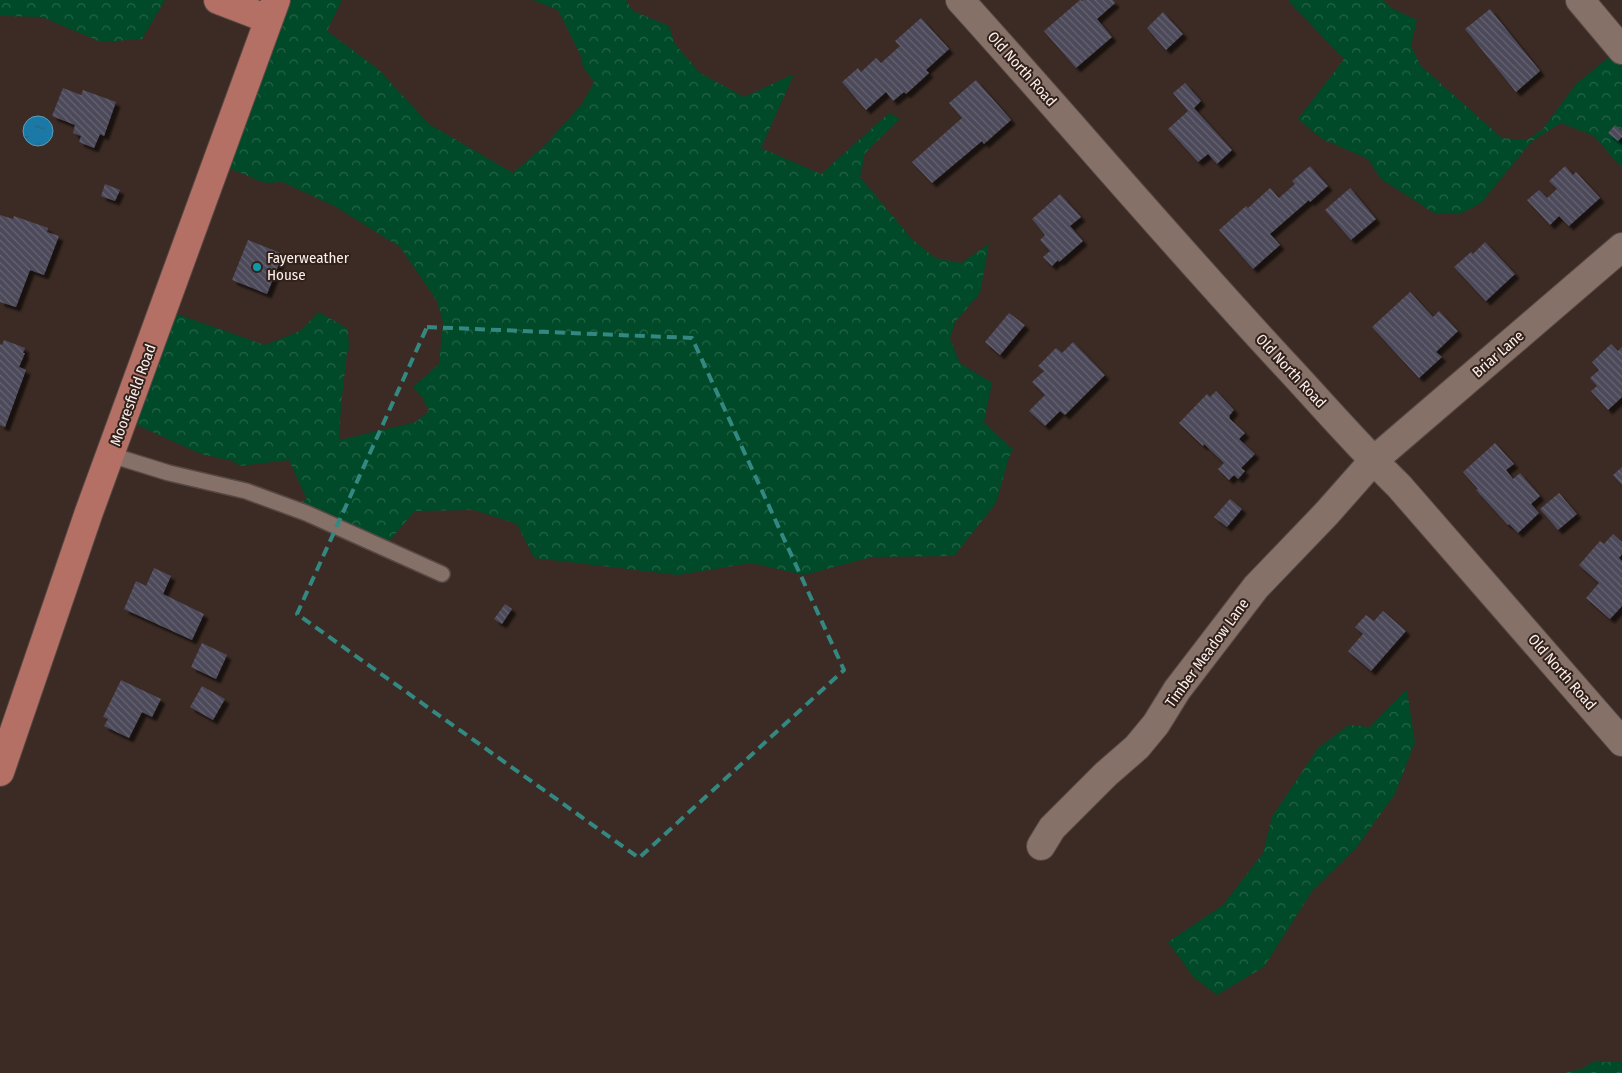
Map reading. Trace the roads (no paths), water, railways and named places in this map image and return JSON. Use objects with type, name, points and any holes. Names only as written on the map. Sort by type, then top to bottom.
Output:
[{"type":"main road","points":[[218,0],[272,10]]},
{"type":"main road","name":"Mooresfield Road","points":[[0,772],[90,512],[272,10]]},
{"type":"street","name":"Old North Road","points":[[960,0],[1053,103],[1227,303],[1399,486],[1622,742]]},
{"type":"street","points":[[1580,0],[1622,50]]},
{"type":"street","name":"Briar Lane","points":[[1374,461],[1622,248]]},
{"type":"street","name":"Timber Meadow Lane","points":[[1041,846],[1052,828],[1065,814],[1137,747],[1156,724],[1176,690],[1250,594],[1374,461]]},
{"type":"lane","points":[[111,455],[169,473],[254,494],[306,513],[442,574]]},
{"type":"water","points":[[38,116],[49,120],[53,131],[49,142],[38,146],[27,142],[23,131],[27,120]]},
{"type":"place","name":"Fayerweather House","points":[[257,267]]}]
